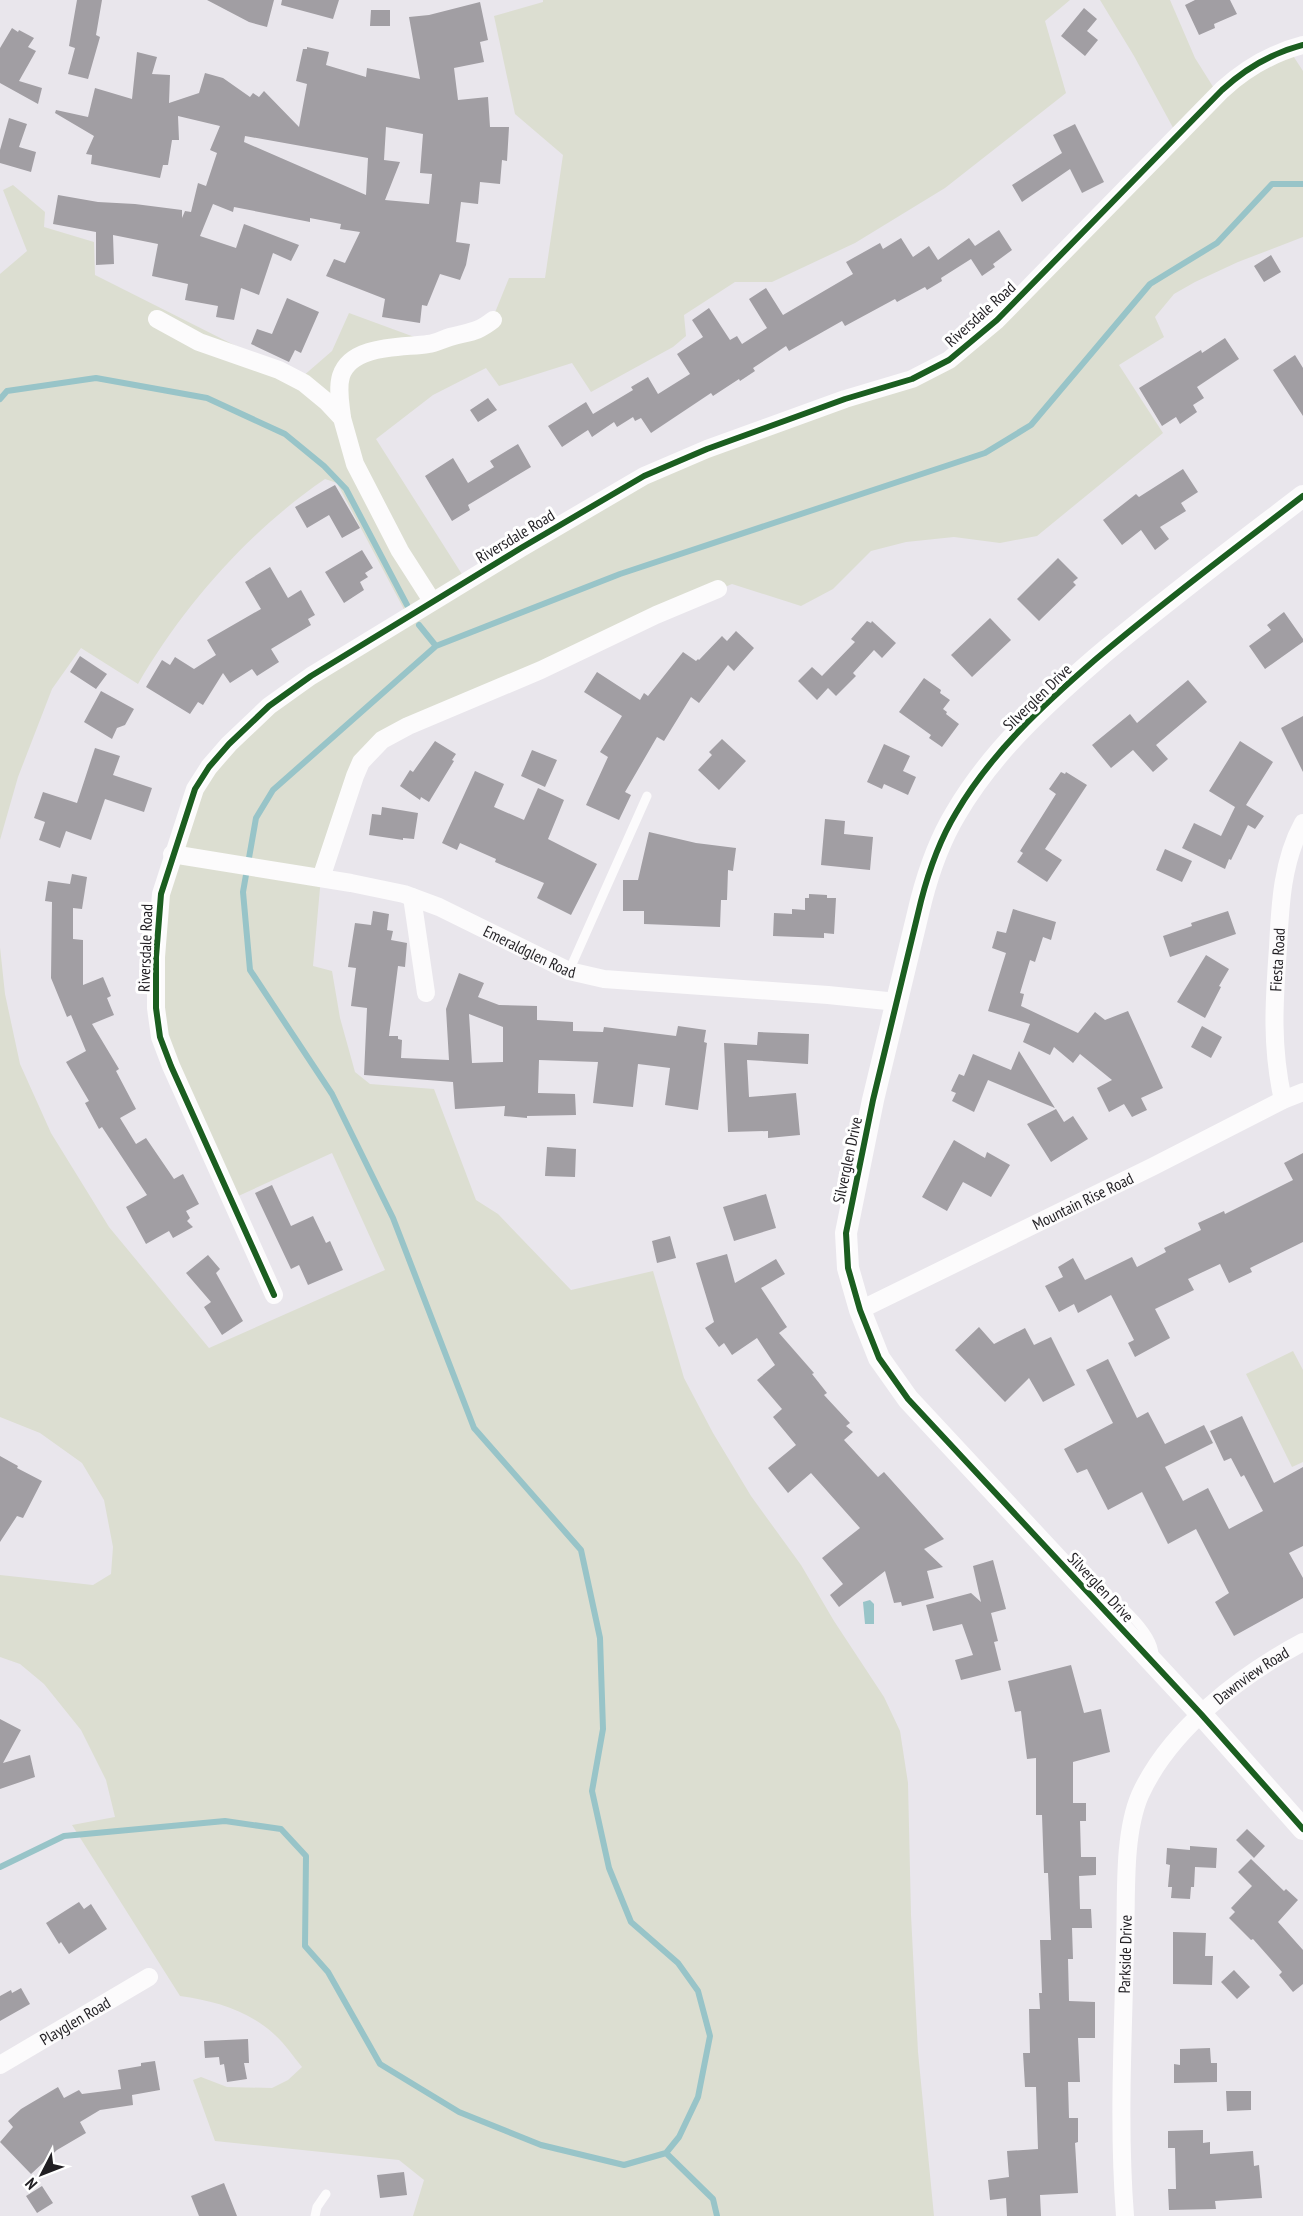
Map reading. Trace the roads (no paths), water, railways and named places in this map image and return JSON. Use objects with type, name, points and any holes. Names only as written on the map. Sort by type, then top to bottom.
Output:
[{"type":"street","name":"Riversdale Road","points":[[274,1295],[171,1066],[160,1037],[156,1008],[156,957],[161,894],[172,854],[195,789],[209,767],[229,744],[269,706],[311,676],[432,601],[644,476],[707,449],[834,403],[912,379],[949,360],[997,320],[1222,90],[1254,64],[1303,45]]},
{"type":"street","points":[[157,319],[199,342],[241,355],[304,383],[342,418]]},
{"type":"street","points":[[432,601],[400,551],[360,473],[345,435],[342,418],[342,375],[349,364],[374,350],[427,344],[473,332],[493,320]]},
{"type":"street","name":"Silverglen Drive","points":[[1303,496],[1100,656],[1017,733],[986,770],[956,812],[929,871],[873,1100],[846,1233],[848,1268],[860,1310],[879,1358],[896,1384],[949,1445],[1201,1714],[1303,1829]]},
{"type":"street","points":[[321,878],[355,776],[362,762],[382,740],[408,726],[541,670],[656,615],[718,589]]},
{"type":"street","name":"Fiesta Road","points":[[1283,1100],[1276,1067],[1273,1016],[1280,916],[1290,851],[1303,823]]},
{"type":"street","name":"Emeraldglen Road","points":[[172,854],[321,878],[412,897],[439,907],[569,971],[604,979],[897,1002]]},
{"type":"street","points":[[412,897],[426,993]]},
{"type":"street","name":"Mountain Rise Road","points":[[860,1310],[1303,1092]]},
{"type":"street","name":"Dawnview Road","points":[[1201,1714],[1244,1677],[1272,1658],[1303,1642]]},
{"type":"street","name":"Parkside Drive","points":[[1125,2216],[1121,2121],[1130,1836],[1140,1795],[1155,1769],[1171,1746],[1201,1714]]},
{"type":"street","name":"Playglen Road","points":[[0,2065],[148,1977]]},
{"type":"lane","points":[[569,971],[647,796]]},
{"type":"lane","points":[[315,2216],[317,2207],[326,2194]]},
{"type":"water","points":[[870,1600],[874,1604],[874,1624],[865,1624],[863,1602]]},
{"type":"waterway","points":[[0,1867],[64,1836],[225,1821],[281,1829],[306,1856],[305,1946],[328,1972],[380,2064],[459,2112],[541,2145],[624,2165],[666,2153],[679,2137],[698,2097],[710,2036],[698,1991],[678,1963],[631,1922],[609,1868],[592,1791],[603,1729],[600,1638],[581,1550],[474,1428],[393,1218],[332,1094],[250,970],[243,892],[256,818],[273,790],[436,646],[620,574],[985,453],[1031,425],[1150,284],[1217,243],[1272,184],[1303,184]]},
{"type":"waterway","points":[[0,399],[7,391],[96,378],[207,398],[285,434],[324,466],[346,489],[407,605]]},
{"type":"waterway","points":[[419,625],[436,646]]},
{"type":"waterway","points":[[666,2153],[713,2199],[717,2216]]}]
